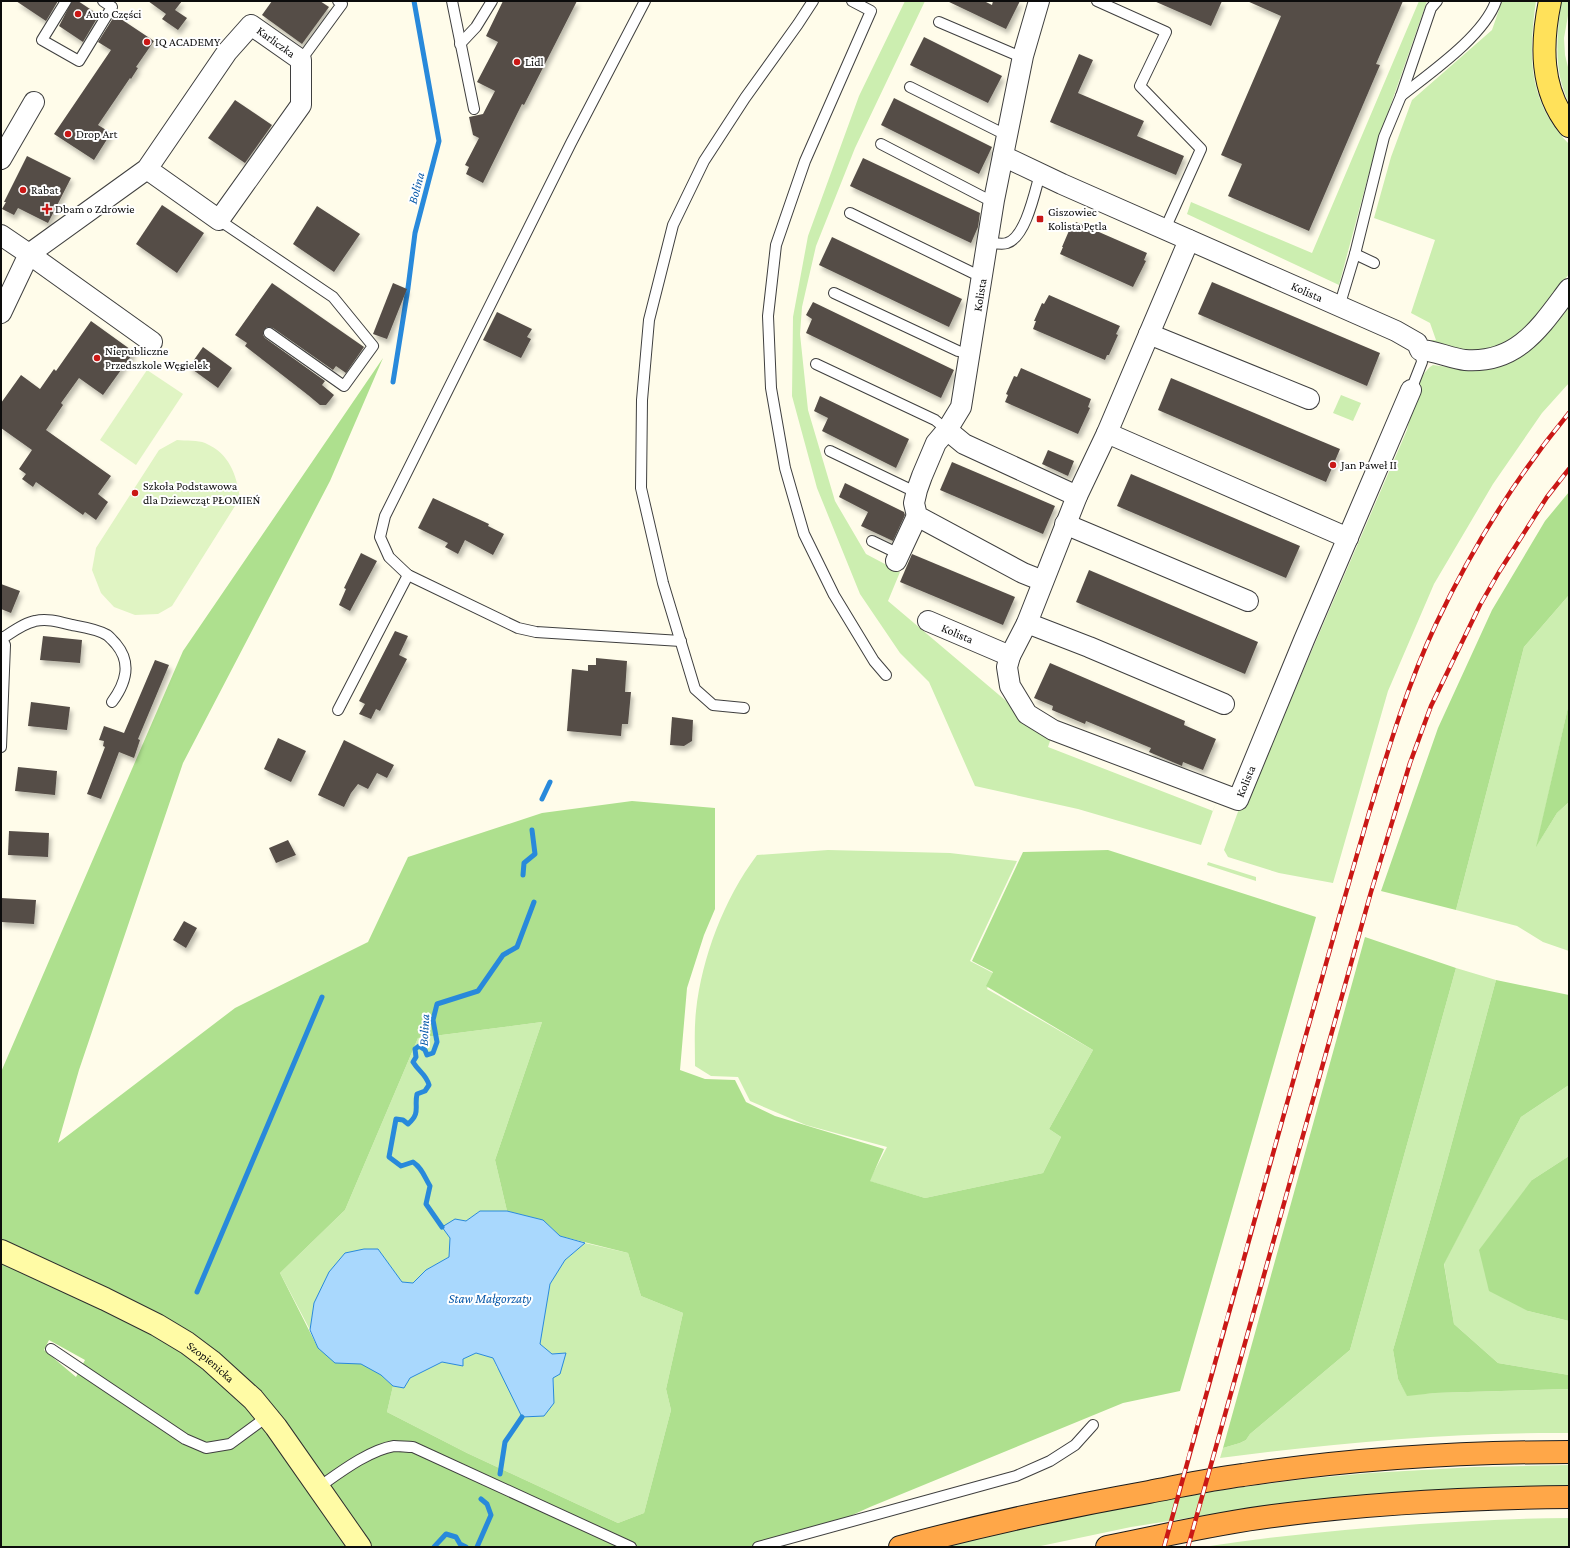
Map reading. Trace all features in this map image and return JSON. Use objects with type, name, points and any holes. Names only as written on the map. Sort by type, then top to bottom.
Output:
[{"type":"highway","points":[[900,1547],[1005,1520],[1241,1475],[1403,1458],[1512,1452],[1569,1452]]},
{"type":"highway","points":[[1107,1547],[1209,1526],[1273,1516],[1327,1510],[1434,1501],[1569,1497]]},
{"type":"main road","points":[[1550,1],[1544,40],[1545,72],[1553,99],[1569,126]]},
{"type":"street","name":"Kolista","points":[[898,557],[917,516],[914,503],[917,490],[936,443],[948,430],[962,407],[994,200],[1023,56],[1039,1]]},
{"type":"street","name":"Karliczka","points":[[1,313],[29,254],[147,169],[227,52],[252,25],[300,60],[301,105],[219,220]]},
{"type":"street","points":[[1,159],[34,102]]},
{"type":"street","name":"Kolista","points":[[1003,156],[1040,174],[1396,331],[1416,343],[1420,350]]},
{"type":"street","points":[[147,169],[219,220]]},
{"type":"street","points":[[1,235],[152,342]]},
{"type":"street","name":"Kolista","points":[[1189,240],[1107,433],[1065,524],[1027,623],[1006,666],[1010,686],[1027,714],[1037,721],[1054,730],[1238,800],[1304,640],[1411,390]]},
{"type":"street","points":[[1420,350],[1425,349],[1452,357],[1471,360],[1484,359],[1503,354],[1516,348],[1529,339],[1569,289]]},
{"type":"street","points":[[1149,334],[1310,399]]},
{"type":"street","points":[[948,430],[964,444],[1077,496]]},
{"type":"street","points":[[1107,433],[1348,538]]},
{"type":"street","points":[[917,516],[1023,573],[1043,581]]},
{"type":"street","points":[[1065,524],[1248,601]]},
{"type":"street","name":"Kolista","points":[[928,621],[1010,656]]},
{"type":"street","points":[[1027,623],[1090,647],[1224,704]]},
{"type":"street","name":"Szopienicka","points":[[5,1252],[112,1302],[157,1325],[187,1343],[231,1378],[252,1398],[288,1441],[360,1547]]},
{"type":"lane","points":[[66,1],[42,40],[79,61],[112,7],[103,1]]},
{"type":"lane","points":[[300,60],[342,4],[338,1]]},
{"type":"lane","points":[[452,1],[474,109]]},
{"type":"lane","points":[[460,44],[476,27],[492,1]]},
{"type":"lane","points":[[645,1],[571,143],[384,516],[380,537],[389,557],[408,575],[518,628],[536,632],[681,641]]},
{"type":"lane","points":[[744,708],[713,705],[695,689],[663,583],[641,488],[642,400],[649,320],[673,225],[704,161],[745,98],[798,24],[812,1]]},
{"type":"lane","points":[[852,1],[871,11],[805,161],[776,245],[768,316],[771,388],[785,468],[804,534],[834,595],[874,661],[886,675]]},
{"type":"lane","points":[[1097,1],[1166,32],[1140,86],[1201,149],[1165,229]]},
{"type":"lane","points":[[1339,307],[1355,254],[1384,137],[1401,96],[1431,8],[1437,1]]},
{"type":"lane","points":[[1401,96],[1450,58],[1485,21],[1496,1]]},
{"type":"lane","points":[[939,22],[1014,54],[1023,56]]},
{"type":"lane","points":[[910,86],[998,131],[1008,133]]},
{"type":"lane","points":[[881,144],[985,198],[994,200]]},
{"type":"lane","points":[[988,242],[997,244],[1007,243],[1022,229],[1040,174]]},
{"type":"lane","points":[[850,213],[973,273],[983,274]]},
{"type":"lane","points":[[219,220],[333,297],[373,346],[344,386],[269,333]]},
{"type":"lane","points":[[1355,254],[1374,263]]},
{"type":"lane","points":[[834,293],[958,351],[971,354]]},
{"type":"lane","name":"Kolista","points":[[1411,390],[1422,362],[1420,350]]},
{"type":"lane","points":[[816,364],[935,420],[948,430]]},
{"type":"lane","points":[[830,451],[907,488],[917,490]]},
{"type":"lane","points":[[872,541],[898,557]]},
{"type":"lane","points":[[338,710],[408,575]]},
{"type":"lane","points":[[1,747],[5,645],[2,637],[35,621],[53,621],[86,628],[108,635],[122,652],[125,660],[125,677],[117,695],[112,702]]},
{"type":"lane","points":[[52,1349],[185,1439],[206,1448],[230,1444],[268,1416]]},
{"type":"lane","points":[[758,1547],[1016,1476],[1050,1461],[1075,1445],[1093,1425]]},
{"type":"lane","points":[[319,1487],[352,1465],[374,1453],[394,1446],[413,1447],[630,1547]]},
{"type":"green space","points":[[905,1],[925,1],[855,148],[816,246],[802,307],[800,334],[808,410],[835,501],[866,554],[900,572],[888,601],[1025,717],[1052,735],[1048,747],[1213,811],[1201,845],[1078,809],[975,786],[929,682],[900,653],[860,594],[817,488],[792,396],[793,317],[808,236],[859,96]]},
{"type":"green space","points":[[1419,1],[1427,1],[1376,147],[1339,285],[1187,214],[1191,202],[1312,253]]},
{"type":"green space","points":[[1502,1],[1536,1],[1533,21],[1532,59],[1538,95],[1545,112],[1555,128],[1569,144],[1569,274],[1531,323],[1512,340],[1489,349],[1468,351],[1430,340],[1436,340],[1430,323],[1411,313],[1435,240],[1374,218],[1391,157],[1412,100],[1492,30]]},
{"type":"green space","points":[[1561,1],[1569,1],[1569,10],[1564,38],[1565,55],[1569,71],[1569,103],[1560,78],[1558,66],[1558,27]]},
{"type":"green space","points":[[1569,305],[1569,383],[1542,413],[1493,484],[1434,584],[1388,691],[1333,883],[1279,873],[1228,857],[1224,850],[1239,809],[1243,810],[1407,430],[1422,376],[1433,365],[1462,369],[1522,355],[1541,341]]},
{"type":"green space","points":[[383,358],[330,481],[183,763],[79,1070],[58,1143],[235,1008],[368,942],[408,857],[542,813],[632,801],[715,808],[715,909],[704,935],[687,988],[680,1070],[705,1079],[735,1080],[746,1102],[775,1116],[884,1149],[870,1181],[925,1198],[1043,1173],[1061,1137],[1049,1129],[1093,1050],[986,986],[993,972],[972,961],[1023,852],[1108,850],[1316,917],[1180,1391],[1123,1403],[870,1507],[782,1547],[1,1547],[1,1072],[183,651]],"holes":[[[542,1022],[495,1160],[507,1211],[543,1220],[560,1236],[628,1253],[641,1296],[683,1313],[666,1389],[671,1410],[644,1513],[618,1523],[467,1453],[387,1412],[393,1386],[381,1375],[369,1360],[318,1348],[280,1273],[345,1210],[418,1038]],[[49,1340],[85,1360],[76,1377],[44,1350]]]},
{"type":"green space","points":[[147,370],[183,394],[136,465],[100,440]]},
{"type":"green space","points":[[1341,395],[1361,403],[1353,421],[1333,413]]},
{"type":"green space","points":[[177,440],[202,442],[220,453],[226,459],[234,473],[240,498],[172,606],[158,614],[135,615],[114,607],[101,593],[92,570],[96,548],[159,450]]},
{"type":"green space","points":[[1569,492],[1569,595],[1524,647],[1456,910],[1381,891],[1438,728],[1492,610],[1545,521]]},
{"type":"green space","points":[[1569,595],[1569,703],[1537,845],[1557,813],[1569,802],[1569,951],[1543,942],[1517,926],[1456,910],[1524,647]]},
{"type":"green space","points":[[1569,703],[1569,802],[1557,813],[1536,847]]},
{"type":"green space","points":[[828,850],[950,853],[1017,861],[970,961],[993,973],[987,989],[1093,1050],[1049,1129],[1061,1137],[1043,1173],[925,1198],[869,1181],[887,1147],[806,1125],[750,1101],[738,1077],[711,1076],[695,1066],[695,1018],[703,970],[716,929],[734,890],[745,872],[757,855]]},
{"type":"green space","points":[[1208,862],[1256,877],[1256,881],[1207,865]]},
{"type":"green space","points":[[1365,937],[1456,968],[1350,1350],[1250,1434],[1246,1440],[1223,1448]]},
{"type":"green space","points":[[1456,968],[1496,980],[1441,1183],[1393,1350],[1398,1379],[1407,1395],[1569,1389],[1569,1433],[1482,1434],[1350,1443],[1220,1458],[1223,1448],[1246,1440],[1250,1434],[1350,1350]]},
{"type":"green space","points":[[1496,980],[1569,995],[1569,1085],[1521,1117],[1444,1264],[1454,1324],[1498,1363],[1569,1375],[1569,1389],[1435,1393],[1407,1396],[1398,1379],[1393,1350],[1441,1183]]},
{"type":"green space","points":[[542,1022],[495,1160],[507,1211],[480,1211],[466,1221],[443,1227],[450,1238],[449,1257],[426,1270],[413,1283],[402,1282],[378,1249],[314,1303],[310,1330],[280,1273],[345,1210],[418,1038]]},
{"type":"green space","points":[[1569,1085],[1569,1156],[1532,1180],[1528,1311],[1569,1321],[1569,1375],[1498,1363],[1454,1324],[1444,1263],[1521,1117]]},
{"type":"green space","points":[[1569,1156],[1569,1321],[1528,1311],[1489,1291],[1479,1250],[1532,1180]]},
{"type":"green space","points":[[585,1243],[628,1253],[641,1296],[683,1313],[666,1389],[671,1410],[644,1513],[618,1523],[467,1453],[387,1412],[393,1386],[404,1388],[410,1378],[442,1362],[463,1366],[463,1359],[476,1353],[493,1358],[497,1368],[554,1389],[553,1378],[565,1353],[552,1354],[540,1344],[550,1284],[565,1260]]},
{"type":"green space","points":[[1569,1465],[1569,1486],[1281,1504],[1131,1527],[1036,1547],[938,1547],[1149,1502],[1235,1488],[1304,1479],[1370,1473],[1475,1467]]},
{"type":"green space","points":[[1569,1518],[1569,1547],[1203,1547],[1284,1536],[1393,1526],[1494,1520]]},
{"type":"water","name":"Staw Małgorzaty","points":[[480,1211],[507,1211],[543,1220],[560,1236],[585,1243],[565,1260],[550,1284],[540,1344],[552,1354],[566,1353],[560,1374],[553,1378],[554,1403],[544,1416],[522,1417],[493,1358],[476,1353],[463,1359],[463,1366],[442,1362],[410,1378],[404,1388],[393,1386],[381,1375],[361,1364],[335,1363],[318,1348],[310,1330],[314,1303],[329,1272],[345,1253],[364,1249],[378,1249],[402,1282],[413,1283],[426,1270],[449,1257],[450,1238],[442,1227],[455,1219],[466,1221]]},
{"type":"building","points":[[16,1],[58,1],[46,21]]},
{"type":"building","points":[[72,1],[78,1],[99,15],[83,42],[59,26]]},
{"type":"building","points":[[148,1],[182,1],[175,10],[187,18],[178,30],[162,19],[166,14]]},
{"type":"building","points":[[272,1],[320,1],[329,7],[302,44],[262,15]]},
{"type":"building","name":"Lidl","points":[[503,1],[577,1],[524,105],[522,104],[483,183],[466,174],[469,167],[465,165],[479,138],[473,135],[469,117],[483,114],[495,91],[477,82],[498,42],[486,36]]},
{"type":"building","points":[[947,1],[984,1],[992,5],[993,1],[1020,1],[1006,29]]},
{"type":"building","points":[[1154,1],[1222,1],[1211,26]]},
{"type":"building","points":[[1247,1],[1403,1],[1376,64],[1380,65],[1309,231],[1228,196],[1242,164],[1221,155],[1281,16]]},
{"type":"building","points":[[115,15],[154,41],[136,67],[138,68],[131,79],[130,78],[98,125],[111,133],[94,160],[54,134],[111,50],[98,42]]},
{"type":"building","points":[[924,37],[1002,76],[988,103],[910,65]]},
{"type":"building","points":[[1079,54],[1093,60],[1078,93],[1144,121],[1137,136],[1184,156],[1176,175],[1050,122]]},
{"type":"building","points":[[894,98],[992,147],[979,174],[881,125]]},
{"type":"building","points":[[235,100],[272,125],[245,163],[208,138]]},
{"type":"building","points":[[27,156],[71,178],[48,223],[18,208],[14,215],[2,209]]},
{"type":"building","points":[[863,158],[980,213],[978,227],[971,243],[850,186]]},
{"type":"building","points":[[162,205],[204,233],[177,273],[136,244]]},
{"type":"building","points":[[317,206],[360,234],[334,272],[293,244]]},
{"type":"building","points":[[1076,222],[1147,253],[1144,260],[1146,261],[1133,287],[1060,254],[1071,226],[1073,228]]},
{"type":"building","points":[[832,237],[962,299],[949,327],[819,265]]},
{"type":"building","points":[[1212,282],[1380,353],[1367,386],[1198,314]]},
{"type":"building","points":[[272,283],[364,347],[346,373],[336,366],[333,370],[273,328],[267,327],[264,330],[263,335],[265,338],[325,381],[322,385],[334,395],[326,405],[320,405],[245,346],[247,343],[235,335]]},
{"type":"building","points":[[393,283],[407,289],[387,339],[373,334]]},
{"type":"building","points":[[1049,295],[1120,326],[1116,334],[1118,335],[1109,355],[1107,355],[1105,360],[1033,329],[1036,321],[1034,321],[1042,303],[1044,304]]},
{"type":"building","points":[[813,302],[954,370],[941,398],[806,333],[812,319],[806,315]]},
{"type":"building","points":[[497,312],[532,329],[527,337],[531,339],[521,358],[483,340]]},
{"type":"building","points":[[91,321],[134,352],[103,395],[79,378],[61,403],[63,405],[46,430],[111,476],[98,494],[108,502],[96,520],[85,512],[83,515],[36,482],[33,487],[22,479],[26,474],[19,469],[32,450],[1,428],[1,403],[21,375],[40,389],[54,369],[56,371]]},
{"type":"building","points":[[203,347],[232,368],[218,388],[189,367]]},
{"type":"building","points":[[1021,368],[1091,399],[1088,407],[1090,408],[1078,434],[1005,402],[1008,395],[1006,394],[1014,376],[1017,377]]},
{"type":"building","points":[[1171,378],[1340,449],[1326,482],[1158,410]]},
{"type":"building","points":[[820,396],[909,439],[896,468],[822,431],[828,418],[814,411]]},
{"type":"building","points":[[1048,450],[1074,461],[1068,476],[1042,464]]},
{"type":"building","points":[[952,462],[1055,506],[1043,534],[940,490]]},
{"type":"building","points":[[1131,474],[1300,546],[1286,578],[1117,506]]},
{"type":"building","points":[[845,483],[904,512],[905,515],[893,541],[861,526],[868,512],[839,497]]},
{"type":"building","points":[[433,498],[489,524],[488,526],[504,534],[493,555],[465,540],[458,554],[445,547],[448,543],[418,528]]},
{"type":"building","points":[[361,553],[377,561],[350,611],[339,605],[346,589],[344,588]]},
{"type":"building","points":[[912,554],[1015,597],[1003,625],[900,582]]},
{"type":"building","points":[[1089,570],[1258,642],[1245,674],[1076,602]]},
{"type":"building","points":[[1,584],[20,591],[11,613],[1,609]]},
{"type":"building","points":[[395,631],[408,636],[399,655],[407,659],[380,711],[376,709],[371,719],[359,714],[365,704],[359,701]]},
{"type":"building","points":[[43,636],[82,640],[80,663],[40,660]]},
{"type":"building","points":[[596,658],[627,661],[625,692],[631,692],[628,724],[622,724],[621,736],[567,731],[572,669],[588,671],[588,665],[596,665]]},
{"type":"building","points":[[155,660],[169,665],[138,739],[140,740],[134,758],[119,752],[101,799],[87,794],[105,747],[103,746],[104,741],[99,740],[104,726],[124,733]]},
{"type":"building","points":[[1050,663],[1185,721],[1184,725],[1216,739],[1203,770],[1183,762],[1182,766],[1149,752],[1151,748],[1086,721],[1085,724],[1052,710],[1053,706],[1034,698]]},
{"type":"building","points":[[31,702],[70,707],[67,730],[28,726]]},
{"type":"building","points":[[672,717],[693,720],[692,741],[684,746],[670,745]]},
{"type":"building","points":[[278,738],[306,751],[291,782],[264,769]]},
{"type":"building","points":[[344,740],[394,765],[387,778],[377,773],[368,789],[358,784],[351,793],[344,807],[318,795]]},
{"type":"building","points":[[18,767],[57,771],[55,795],[15,791]]},
{"type":"building","points":[[9,831],[49,833],[48,857],[8,855]]},
{"type":"building","points":[[288,840],[296,855],[276,863],[269,848]]},
{"type":"building","points":[[1,898],[36,900],[34,924],[1,922]]},
{"type":"building","points":[[184,921],[197,928],[186,948],[173,940]]},
{"type":"waterway","name":"Bolina","points":[[393,382],[415,233],[439,141],[414,1]]},
{"type":"waterway","name":"Bolina","points":[[542,799],[550,782]]},
{"type":"waterway","name":"Bolina","points":[[523,875],[524,863],[535,854],[532,830]]},
{"type":"waterway","name":"Bolina","points":[[442,1227],[426,1204],[430,1186],[421,1170],[413,1162],[401,1166],[389,1157],[396,1119],[403,1120],[408,1124],[412,1120],[416,1113],[417,1094],[425,1091],[429,1085],[426,1078],[413,1062],[416,1057],[415,1049],[419,1046],[425,1050],[427,1055],[433,1053],[437,1042],[433,1020],[437,1004],[478,991],[503,955],[517,947],[534,902]]},
{"type":"waterway","points":[[197,1292],[322,997]]},
{"type":"waterway","name":"Bolina","points":[[500,1474],[505,1442],[522,1417]]},
{"type":"waterway","name":"Bolina","points":[[477,1547],[491,1515],[487,1504],[481,1499]]},
{"type":"waterway","name":"Bolina","points":[[434,1547],[446,1534],[456,1537],[460,1544],[466,1547]]},
{"type":"railway","points":[[1164,1547],[1344,899],[1399,717],[1416,670],[1436,624],[1480,541],[1496,514],[1531,462],[1569,413]]},
{"type":"railway","points":[[1188,1547],[1371,892],[1410,763],[1431,706],[1480,605],[1499,572],[1547,497],[1569,469]]},
{"type":"place","name":"Auto Części","points":[[78,14]]},
{"type":"place","name":"IQ ACADEMY","points":[[147,42]]},
{"type":"place","name":"Lidl","points":[[517,62]]},
{"type":"place","name":"Drop Art","points":[[68,134]]},
{"type":"place","name":"Rabat","points":[[23,190]]},
{"type":"place","name":"Dbam o Zdrowie","points":[[47,209]]},
{"type":"place","name":"Giszowiec Kolista Pętla","points":[[1040,219]]},
{"type":"place","name":"Niepubliczne Przedszkole Węgielek","points":[[97,358]]},
{"type":"place","name":"Jan Paweł II","points":[[1333,465]]},
{"type":"place","name":"Szkoła Podstawowa dla Dziewcząt PŁOMIEŃ","points":[[135,493]]}]
